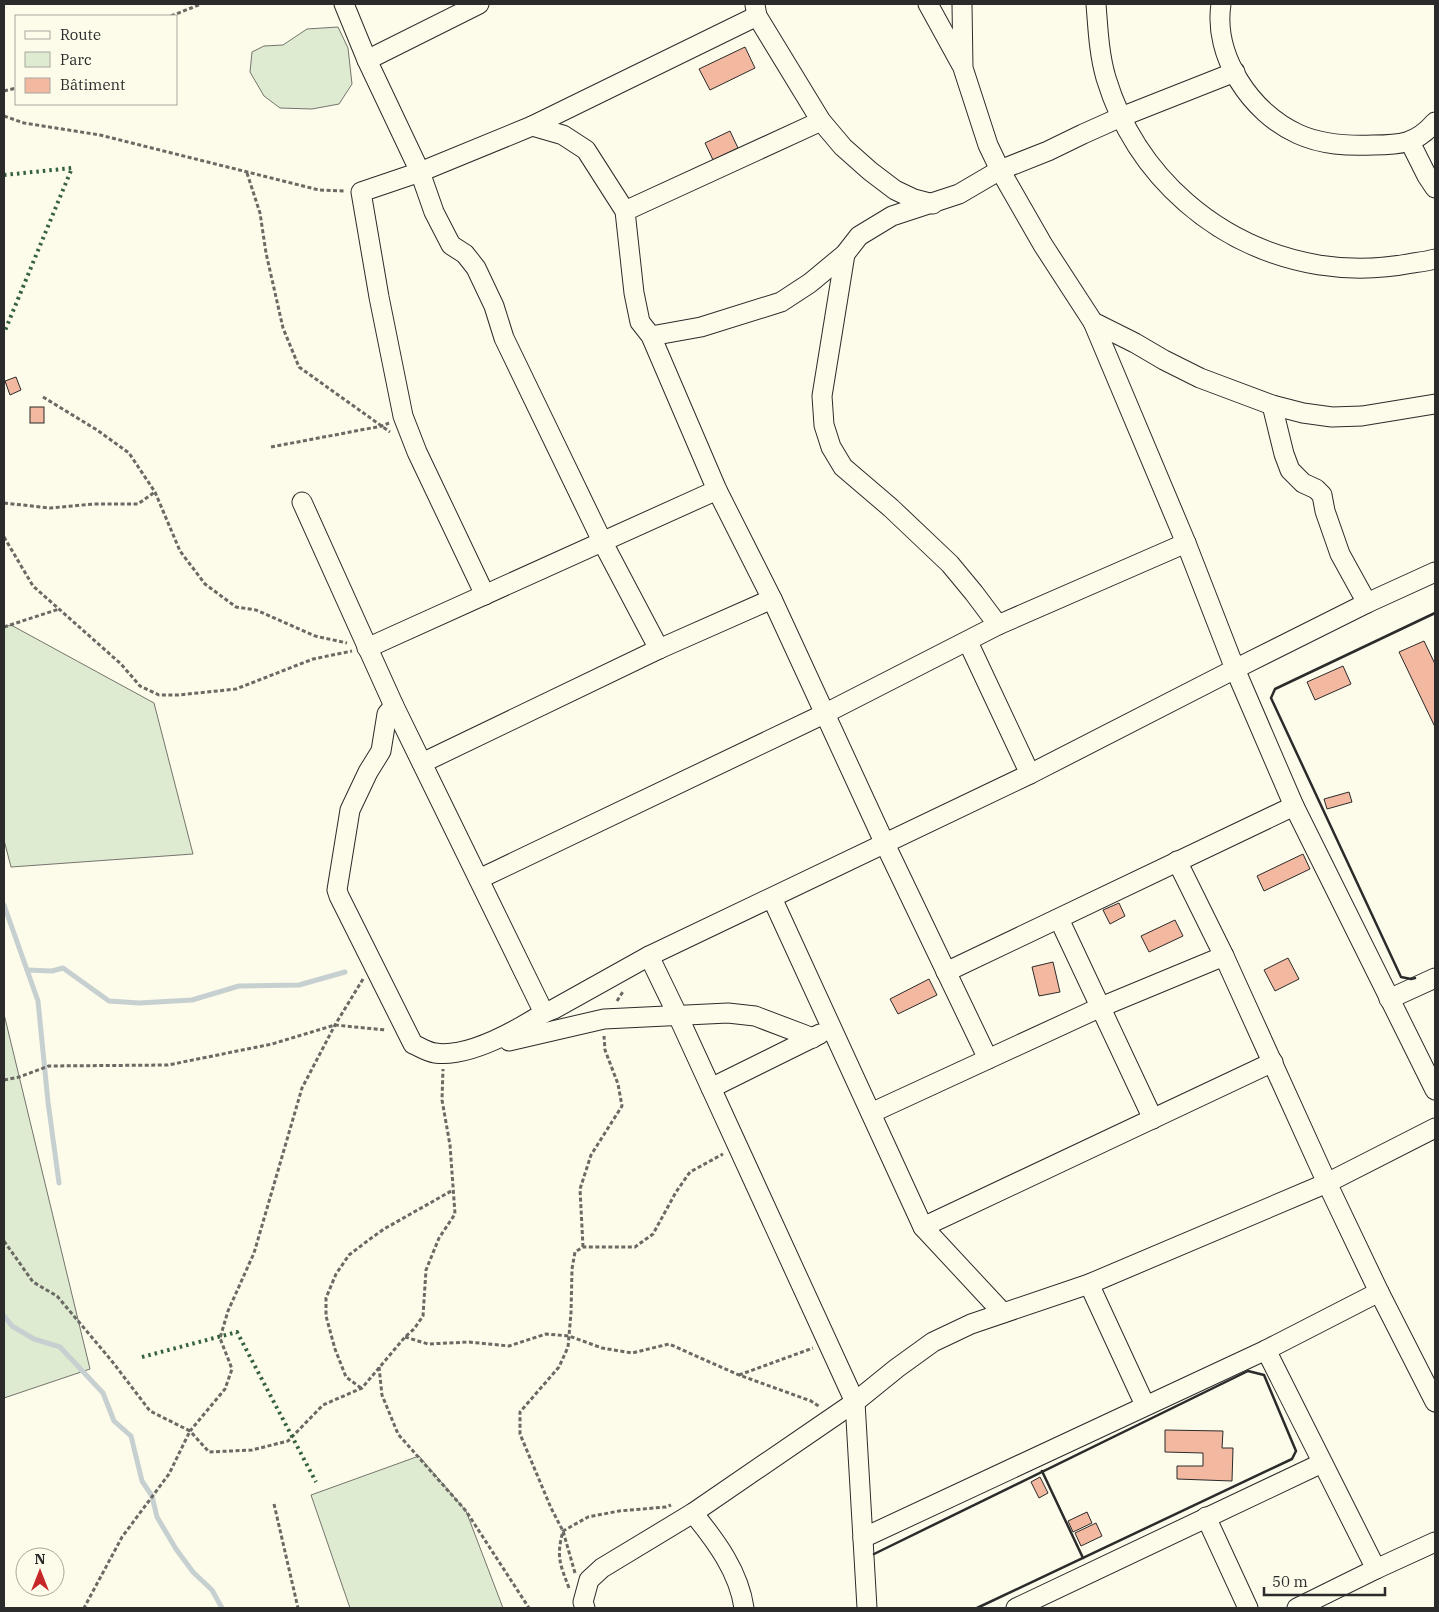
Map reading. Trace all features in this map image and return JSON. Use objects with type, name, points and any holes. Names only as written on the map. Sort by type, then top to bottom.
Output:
[{"type":"street","points":[[344,4],[367,60],[420,172],[434,212],[451,245],[465,254],[476,268],[494,306],[504,338],[602,541],[659,649]]},
{"type":"street","points":[[367,60],[479,4]]},
{"type":"street","points":[[928,4],[963,68],[988,145],[1000,170],[1043,245],[1093,322],[1186,543],[1235,669],[1294,806],[1435,1090]]},
{"type":"street","points":[[962,4],[963,68]]},
{"type":"street","points":[[1096,4],[1098,37],[1106,78],[1121,117],[1144,157],[1174,192],[1210,222],[1250,245],[1294,260],[1340,268],[1386,268],[1435,259]]},
{"type":"street","points":[[1221,4],[1222,36],[1228,59],[1235,72],[1256,104],[1276,121],[1298,134],[1322,142],[1349,146],[1396,145],[1410,142],[1431,128],[1435,122]]},
{"type":"street","points":[[485,595],[417,452],[403,416],[379,297],[361,192],[420,172],[532,126],[756,10],[821,121],[843,146],[870,171],[895,190],[914,199],[933,204]]},
{"type":"street","points":[[651,336],[701,327],[780,302],[810,283],[845,254],[859,236],[892,216],[959,194],[1000,170],[1048,151],[1121,117],[1235,72]]},
{"type":"street","points":[[625,211],[821,121]]},
{"type":"street","points":[[532,126],[563,135],[586,150],[625,211],[634,293],[640,322],[651,336],[717,490],[772,599],[885,844],[988,1059]]},
{"type":"street","points":[[1410,142],[1435,188]]},
{"type":"street","points":[[845,254],[822,396],[824,426],[831,447],[842,467],[891,508],[950,564],[998,626]]},
{"type":"street","points":[[1093,322],[1200,378],[1272,405],[1303,413],[1332,417],[1362,416],[1435,404]]},
{"type":"street","points":[[1272,405],[1284,454],[1290,470],[1303,483],[1316,489],[1322,495],[1325,511],[1340,554],[1367,603]]},
{"type":"street","points":[[368,648],[717,490]]},
{"type":"street","points":[[302,502],[394,706],[544,1013]]},
{"type":"street","points":[[479,879],[824,714],[998,626],[1186,543]]},
{"type":"street","points":[[452,1052],[495,1040],[649,956],[1030,774],[1367,603],[1435,572]]},
{"type":"street","points":[[422,763],[659,649],[772,599]]},
{"type":"street","points":[[968,642],[1030,774]]},
{"type":"street","points":[[394,706],[387,714],[381,751],[368,772],[350,810],[337,890],[413,1044],[429,1051],[473,1052],[518,1038],[604,1019],[728,1013],[755,1016],[813,1038]]},
{"type":"street","points":[[946,972],[1294,806]]},
{"type":"street","points":[[1177,861],[1224,956],[1378,1292],[1435,1402]]},
{"type":"street","points":[[772,898],[923,1227],[1003,1313]]},
{"type":"street","points":[[1059,919],[1153,1119]]},
{"type":"street","points":[[649,956],[855,1402],[867,1608]]},
{"type":"street","points":[[871,1113],[1101,1007],[1224,956]]},
{"type":"street","points":[[1389,999],[1435,978]]},
{"type":"street","points":[[711,1088],[832,1027]]},
{"type":"street","points":[[923,1227],[1273,1062]]},
{"type":"street","points":[[585,1608],[583,1602],[589,1580],[602,1568],[693,1513],[855,1402],[933,1342],[971,1324],[1089,1284],[1327,1183],[1435,1128]]},
{"type":"street","points":[[1089,1284],[1145,1405]]},
{"type":"street","points":[[863,1538],[1266,1350],[1378,1292]]},
{"type":"street","points":[[1266,1350],[1376,1569]]},
{"type":"street","points":[[1016,1608],[1322,1463]]},
{"type":"street","points":[[693,1513],[719,1546],[742,1591],[744,1608]]},
{"type":"street","points":[[1206,1517],[1248,1608]]},
{"type":"street","points":[[1297,1608],[1435,1542]]},
{"type":"path","points":[[173,15],[201,4]]},
{"type":"path","points":[[4,116],[24,123],[100,135],[177,153],[319,190],[361,192]]},
{"type":"path","points":[[247,172],[260,212],[266,253],[284,328],[299,367],[417,452]]},
{"type":"path","points":[[43,397],[97,430],[129,453],[155,492],[180,551],[204,584],[236,607],[256,610],[315,636],[368,648]]},
{"type":"path","points":[[271,447],[382,426],[403,416]]},
{"type":"path","points":[[4,503],[50,508],[94,504],[138,504],[155,492]]},
{"type":"path","points":[[4,537],[33,586],[121,664],[140,686],[159,695],[236,689],[313,659],[368,648]]},
{"type":"path","points":[[4,627],[59,608]]},
{"type":"path","points":[[84,1608],[122,1537],[169,1474],[190,1431],[225,1389],[232,1369],[220,1338],[228,1311],[254,1253],[302,1088],[335,1025],[372,962]]},
{"type":"path","points":[[583,1247],[580,1189],[591,1155],[622,1106],[618,1084],[605,1050],[604,1019]]},
{"type":"path","points":[[4,1080],[19,1077],[49,1066],[168,1065],[272,1044],[335,1025],[384,1029],[413,1044]]},
{"type":"path","points":[[4,1241],[33,1282],[58,1296],[150,1411],[190,1431],[209,1452],[252,1450],[288,1441],[323,1405],[362,1388],[379,1366],[414,1329],[423,1316],[426,1270],[439,1238],[455,1214],[450,1145],[442,1100],[452,1052]]},
{"type":"path","points":[[576,1576],[563,1532],[520,1434],[520,1412],[558,1366],[568,1346],[572,1269],[576,1252],[583,1247],[634,1247],[653,1234],[676,1192],[690,1172],[737,1146]]},
{"type":"path","points":[[362,1388],[346,1377],[335,1349],[326,1316],[326,1298],[336,1274],[349,1256],[384,1229],[453,1190]]},
{"type":"path","points":[[405,1337],[428,1344],[469,1342],[509,1346],[546,1334],[569,1336],[602,1348],[632,1353],[669,1344],[739,1375],[811,1401],[823,1409],[815,1414]]},
{"type":"path","points":[[739,1375],[828,1343]]},
{"type":"path","points":[[379,1366],[382,1394],[398,1434],[466,1511],[529,1608]]},
{"type":"path","points":[[570,1590],[560,1562],[559,1547],[563,1532],[588,1518],[619,1511],[666,1507],[674,1503]]},
{"type":"path","points":[[274,1504],[298,1608]]},
{"type":"green space","points":[[338,27],[348,48],[352,84],[339,104],[312,109],[280,108],[264,96],[250,72],[252,52],[264,46],[283,45],[307,29]]},
{"type":"green space","points":[[11,625],[154,703],[193,854],[11,867],[4,840],[4,627]]},
{"type":"green space","points":[[4,1014],[90,1369],[4,1398]]},
{"type":"green space","points":[[419,1456],[466,1511],[503,1608],[350,1608],[311,1495]]},
{"type":"building","points":[[745,47],[755,68],[710,90],[699,69]]},
{"type":"building","points":[[730,131],[738,148],[713,160],[705,143]]},
{"type":"building","points":[[16,377],[21,390],[10,395],[5,381]]},
{"type":"building","points":[[30,407],[44,407],[44,423],[30,423]]},
{"type":"building","points":[[1424,641],[1435,664],[1435,727],[1399,652]]},
{"type":"building","points":[[1343,666],[1351,684],[1315,700],[1307,682]]},
{"type":"building","points":[[1349,792],[1352,802],[1327,809],[1324,799]]},
{"type":"building","points":[[1303,854],[1310,869],[1264,891],[1257,876]]},
{"type":"building","points":[[1119,903],[1125,916],[1110,924],[1103,910]]},
{"type":"building","points":[[1175,920],[1183,936],[1149,952],[1141,936]]},
{"type":"building","points":[[1288,958],[1299,979],[1275,991],[1264,970]]},
{"type":"building","points":[[1053,962],[1060,992],[1039,996],[1032,967]]},
{"type":"building","points":[[929,979],[937,995],[898,1014],[890,999]]},
{"type":"building","points":[[1165,1430],[1223,1431],[1222,1448],[1233,1448],[1232,1481],[1177,1479],[1177,1466],[1203,1466],[1203,1453],[1165,1452]]},
{"type":"building","points":[[1040,1477],[1048,1493],[1039,1498],[1031,1482]]},
{"type":"building","points":[[1087,1512],[1092,1523],[1073,1532],[1068,1521]]},
{"type":"building","points":[[1096,1523],[1102,1536],[1081,1546],[1075,1533]]},
{"type":"waterway","points":[[4,905],[38,1001],[48,1102],[59,1183]]},
{"type":"waterway","points":[[27,970],[52,971],[63,968],[109,1001],[139,1003],[192,1000],[239,986],[299,985],[345,972]]},
{"type":"waterway","points":[[4,1316],[12,1326],[34,1339],[60,1347],[103,1393],[114,1421],[131,1436],[142,1481],[152,1496],[157,1517],[176,1549],[193,1572],[212,1590],[222,1608]]},
{"type":"hedge","points":[[4,175],[72,168],[4,333]]},
{"type":"hedge","points":[[142,1357],[237,1332],[316,1482]]},
{"type":"wall","points":[[1415,978],[1401,977],[1271,698],[1275,689],[1435,613]]},
{"type":"wall","points":[[874,1554],[1248,1371],[1264,1375],[1296,1451],[1292,1459],[977,1608]]},
{"type":"wall","points":[[1042,1471],[1083,1558]]}]
